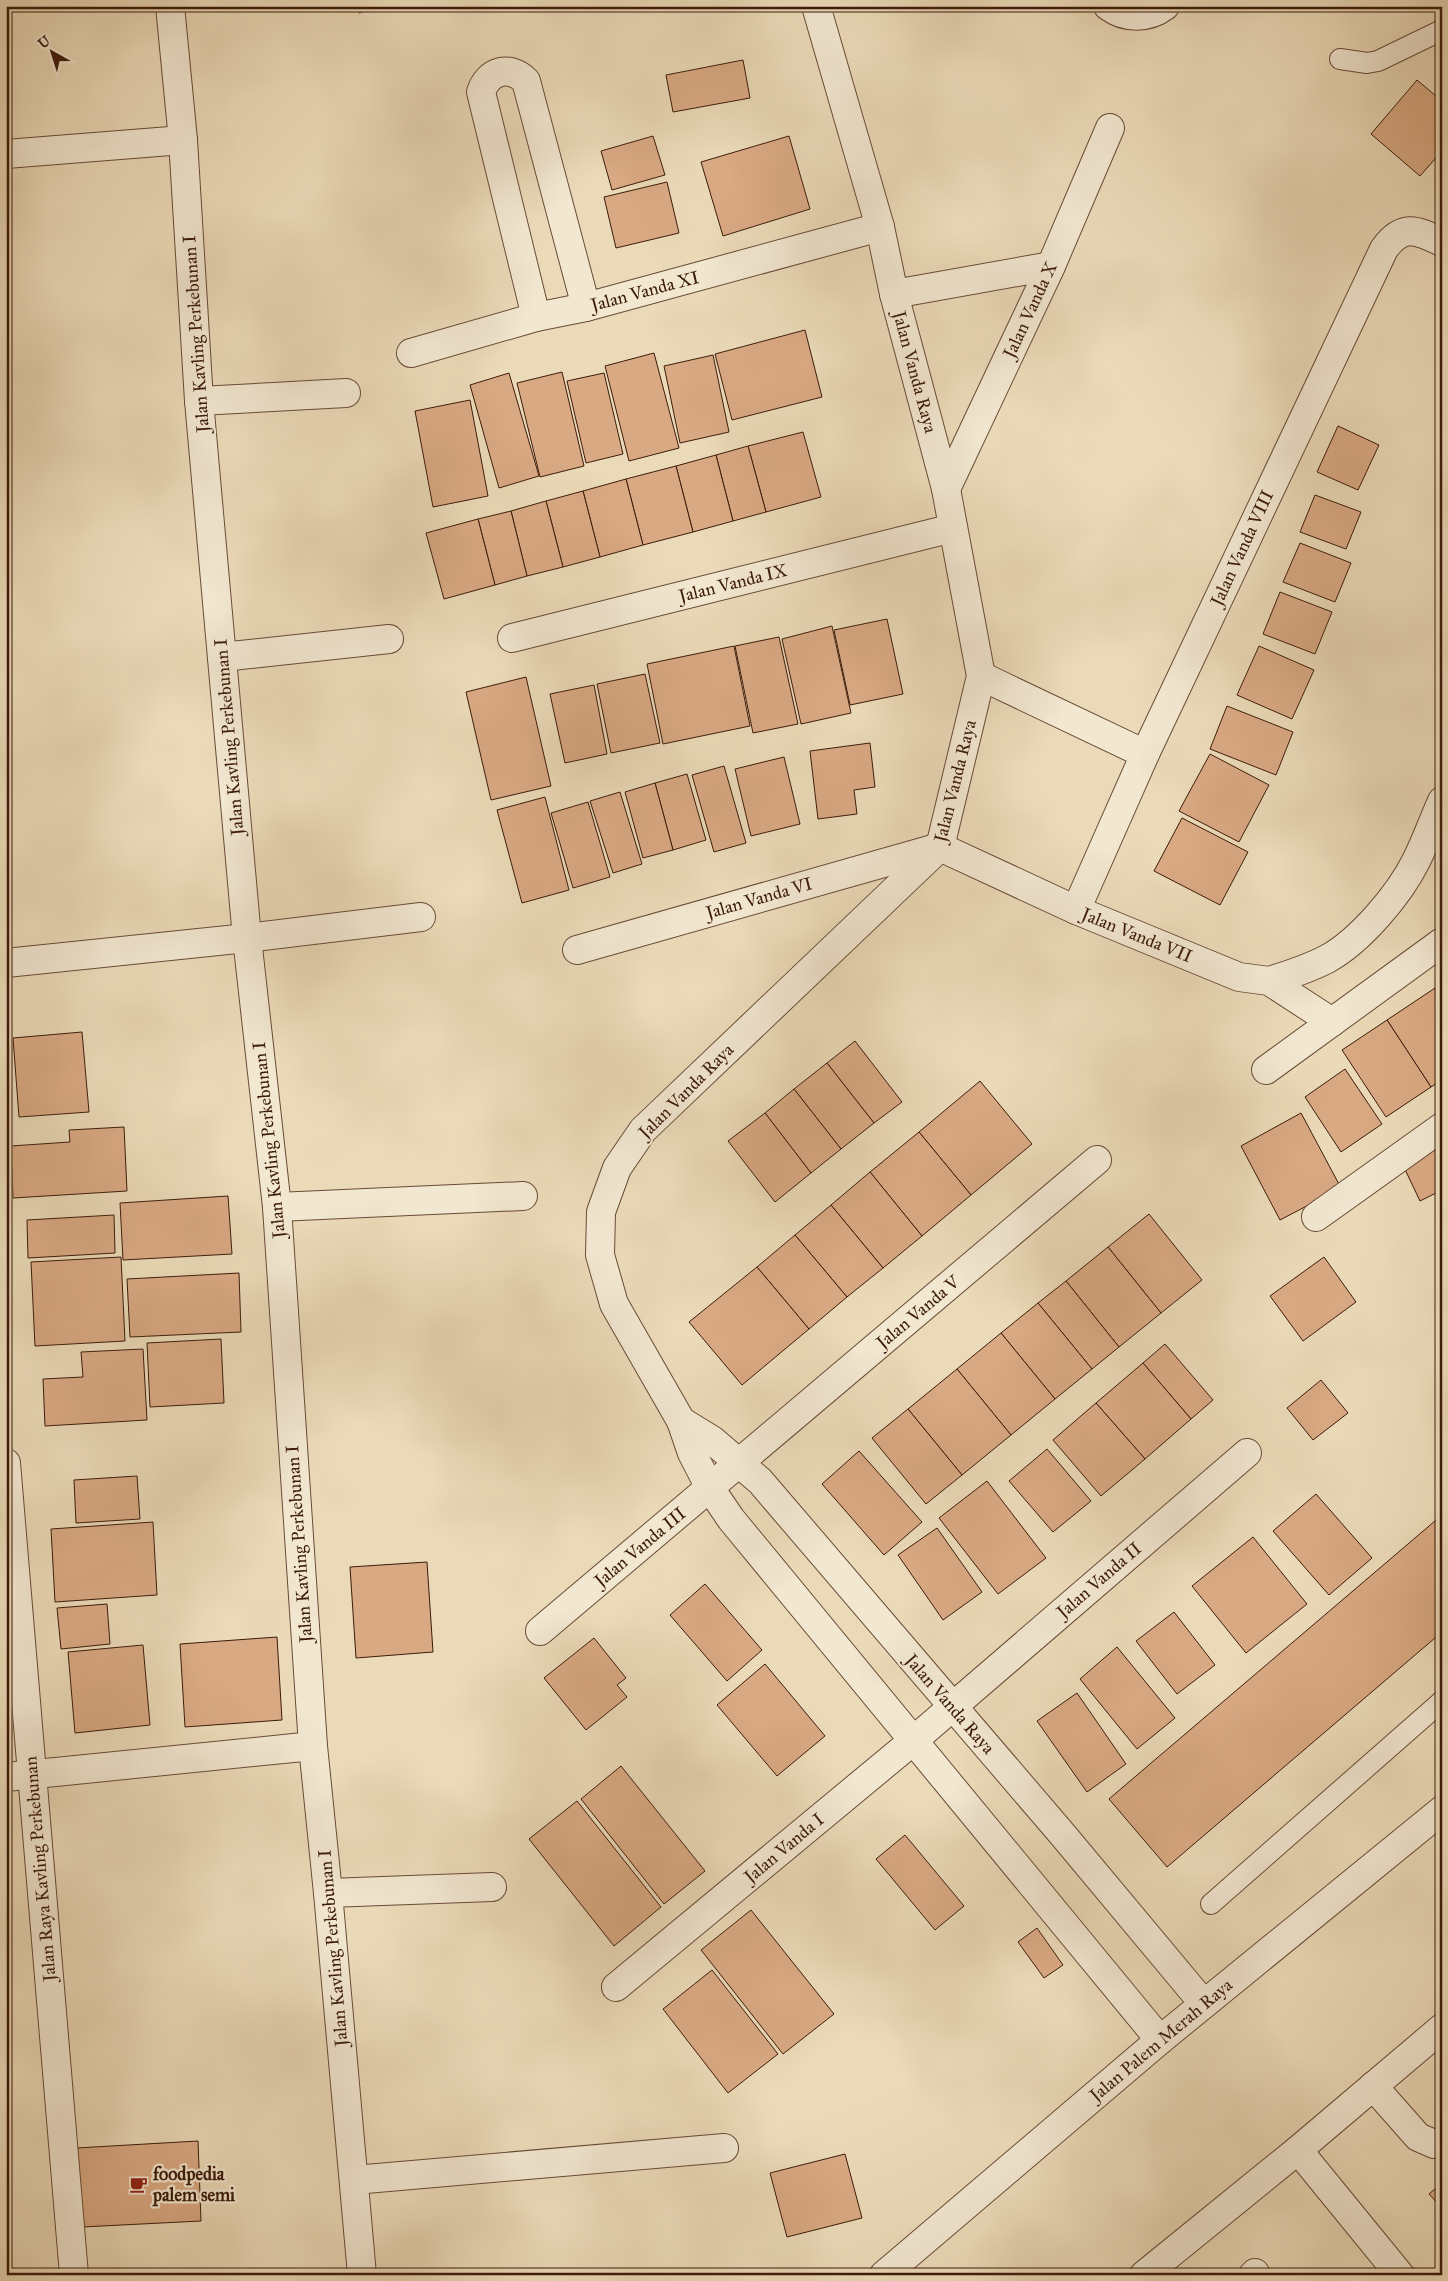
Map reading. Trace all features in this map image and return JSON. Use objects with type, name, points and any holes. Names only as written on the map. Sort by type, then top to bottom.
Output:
[{"type":"street","name":"Jalan Kavling Perkebunan I","points":[[170,6],[184,140],[199,401],[247,938],[277,1207],[313,1746],[362,2275]]},
{"type":"street","name":"Jalan Vanda Raya","points":[[816,6],[880,227],[894,294],[946,489],[981,676],[940,847],[643,1130],[617,1168],[601,1212],[600,1255],[614,1304],[680,1421],[692,1453],[710,1488],[731,1519],[1160,2040]]},
{"type":"street","points":[[1108,6],[1117,13],[1133,17],[1156,13],[1165,6]]},
{"type":"street","points":[[536,317],[481,92],[484,82],[494,74],[508,71],[518,73],[526,80],[586,307]]},
{"type":"street","name":"Jalan Vanda X","points":[[946,489],[1051,266],[1110,128]]},
{"type":"street","points":[[6,154],[184,140]]},
{"type":"street","name":"Jalan Vanda XI","points":[[410,353],[536,317],[586,307],[880,227]]},
{"type":"street","name":"Jalan Vanda VIII","points":[[1076,910],[1145,754],[1384,249],[1396,235],[1406,231],[1418,230],[1442,242]]},
{"type":"street","points":[[894,294],[1051,266]]},
{"type":"street","points":[[199,401],[346,393]]},
{"type":"street","name":"Jalan Vanda IX","points":[[512,638],[954,528]]},
{"type":"street","points":[[222,657],[389,639]]},
{"type":"street","points":[[981,676],[1145,754]]},
{"type":"street","points":[[1269,981],[1298,973],[1327,959],[1359,937],[1384,908],[1415,862],[1442,801]]},
{"type":"street","name":"Jalan Vanda VII","points":[[940,847],[1076,910],[1239,977],[1269,981],[1332,1022]]},
{"type":"street","name":"Jalan Vanda VI","points":[[577,950],[940,847]]},
{"type":"street","points":[[6,963],[247,938],[421,917]]},
{"type":"street","points":[[1266,1070],[1442,942]]},
{"type":"street","points":[[1316,1217],[1442,1126]]},
{"type":"street","name":"Jalan Vanda V","points":[[739,1464],[1097,1160]]},
{"type":"street","points":[[277,1207],[524,1196]]},
{"type":"street","name":"Jalan Vanda Raya","points":[[680,1421],[712,1440],[760,1481],[952,1708],[1063,1835],[1204,2004]]},
{"type":"street","name":"Jalan Vanda II","points":[[952,1708],[1247,1452]]},
{"type":"street","name":"Jalan Raya Kavling Perkebunan","points":[[6,1462],[19,1776],[74,2275]]},
{"type":"street","name":"Jalan Vanda III","points":[[540,1631],[739,1464]]},
{"type":"street","name":"Jalan Vanda I","points":[[616,1987],[952,1708]]},
{"type":"street","points":[[19,1776],[313,1746]]},
{"type":"street","name":"Jalan Palem Merah Raya","points":[[884,2275],[1160,2040],[1442,1810]]},
{"type":"street","points":[[328,1893],[492,1887]]},
{"type":"street","points":[[1144,2275],[1298,2150],[1442,2028]]},
{"type":"street","points":[[1373,2086],[1418,2137],[1434,2144],[1442,2141]]},
{"type":"street","points":[[354,2180],[724,2148]]},
{"type":"street","points":[[1298,2150],[1400,2275]]},
{"type":"lane","points":[[1340,59],[1367,63],[1378,61],[1393,56],[1442,30]]},
{"type":"lane","points":[[1211,1904],[1442,1701]]},
{"type":"building","points":[[358,6],[383,6],[359,13]]},
{"type":"building","points":[[637,6],[691,6],[638,10]]},
{"type":"building","points":[[743,60],[750,98],[673,112],[666,75]]},
{"type":"building","points":[[1417,80],[1442,101],[1442,151],[1420,176],[1371,134]]},
{"type":"building","points":[[653,136],[665,175],[612,190],[601,151]]},
{"type":"building","points":[[789,136],[810,209],[723,236],[701,162]]},
{"type":"building","points":[[667,182],[679,233],[616,248],[604,197]]},
{"type":"building","points":[[805,330],[822,397],[732,420],[715,354]]},
{"type":"building","points":[[654,353],[679,448],[629,461],[605,366]]},
{"type":"building","points":[[713,355],[729,432],[680,443],[664,366]]},
{"type":"building","points":[[562,372],[584,466],[540,477],[517,383]]},
{"type":"building","points":[[509,373],[539,476],[499,488],[470,385]]},
{"type":"building","points":[[604,373],[623,454],[586,463],[567,381]]},
{"type":"building","points":[[470,400],[488,496],[433,507],[415,411]]},
{"type":"building","points":[[1338,426],[1379,445],[1358,490],[1317,472]]},
{"type":"building","points":[[803,432],[821,497],[766,512],[748,446]]},
{"type":"building","points":[[748,446],[766,512],[733,521],[716,455]]},
{"type":"building","points":[[716,455],[733,521],[693,532],[676,466]]},
{"type":"building","points":[[676,466],[693,532],[643,545],[626,479]]},
{"type":"building","points":[[626,479],[643,545],[600,557],[583,491]]},
{"type":"building","points":[[583,491],[600,557],[563,567],[546,501]]},
{"type":"building","points":[[1315,495],[1361,512],[1346,549],[1300,532]]},
{"type":"building","points":[[546,501],[563,567],[527,576],[511,511]]},
{"type":"building","points":[[511,511],[527,576],[495,585],[478,519]]},
{"type":"building","points":[[478,519],[495,585],[444,599],[426,533]]},
{"type":"building","points":[[1300,543],[1351,563],[1335,602],[1283,582]]},
{"type":"building","points":[[1280,592],[1332,612],[1315,654],[1263,634]]},
{"type":"building","points":[[887,619],[903,694],[850,705],[834,630]]},
{"type":"building","points":[[832,626],[851,713],[801,724],[782,639]]},
{"type":"building","points":[[779,637],[798,724],[753,733],[735,646]]},
{"type":"building","points":[[734,646],[750,726],[663,744],[647,664]]},
{"type":"building","points":[[1259,646],[1314,670],[1292,719],[1237,695]]},
{"type":"building","points":[[645,674],[660,743],[611,753],[597,684]]},
{"type":"building","points":[[526,677],[551,786],[491,800],[466,692]]},
{"type":"building","points":[[594,685],[607,754],[565,763],[550,694]]},
{"type":"building","points":[[1227,706],[1293,732],[1276,775],[1210,749]]},
{"type":"building","points":[[870,743],[875,787],[854,790],[857,814],[818,819],[810,751]]},
{"type":"building","points":[[1210,754],[1269,785],[1239,842],[1179,811]]},
{"type":"building","points":[[784,757],[800,824],[751,836],[735,769]]},
{"type":"building","points":[[724,766],[746,843],[714,852],[692,775]]},
{"type":"building","points":[[687,774],[706,840],[673,850],[655,783]]},
{"type":"building","points":[[655,783],[673,850],[643,858],[625,792]]},
{"type":"building","points":[[620,792],[642,864],[613,873],[590,801]]},
{"type":"building","points":[[545,797],[569,890],[522,903],[497,810]]},
{"type":"building","points":[[588,802],[610,877],[573,888],[551,813]]},
{"type":"building","points":[[1182,818],[1248,852],[1220,905],[1154,871]]},
{"type":"building","points":[[1435,988],[1442,999],[1442,1080],[1431,1087],[1387,1020]]},
{"type":"building","points":[[1387,1020],[1431,1087],[1386,1117],[1342,1050]]},
{"type":"building","points":[[82,1032],[89,1112],[19,1117],[13,1038]]},
{"type":"building","points":[[855,1041],[902,1102],[874,1123],[827,1063]]},
{"type":"building","points":[[827,1063],[874,1123],[841,1149],[794,1089]]},
{"type":"building","points":[[1345,1069],[1382,1124],[1341,1152],[1305,1097]]},
{"type":"building","points":[[980,1081],[1032,1144],[971,1195],[919,1132]]},
{"type":"building","points":[[794,1089],[841,1149],[811,1173],[765,1113]]},
{"type":"building","points":[[765,1113],[811,1173],[775,1202],[728,1141]]},
{"type":"building","points":[[1301,1113],[1341,1188],[1280,1220],[1241,1146]]},
{"type":"building","points":[[124,1127],[127,1191],[13,1198],[11,1146],[70,1142],[69,1130]]},
{"type":"building","points":[[919,1132],[971,1195],[922,1236],[870,1172]]},
{"type":"building","points":[[1442,1141],[1442,1190],[1420,1201],[1401,1161]]},
{"type":"building","points":[[870,1172],[922,1236],[883,1268],[831,1205]]},
{"type":"building","points":[[228,1196],[232,1254],[123,1260],[120,1203]]},
{"type":"building","points":[[831,1205],[883,1268],[847,1297],[795,1235]]},
{"type":"building","points":[[1149,1214],[1202,1280],[1161,1313],[1108,1247]]},
{"type":"building","points":[[114,1215],[115,1253],[28,1258],[27,1220]]},
{"type":"building","points":[[795,1235],[847,1297],[809,1329],[757,1267]]},
{"type":"building","points":[[1108,1247],[1161,1313],[1119,1347],[1066,1281]]},
{"type":"building","points":[[121,1257],[125,1341],[35,1346],[31,1262]]},
{"type":"building","points":[[1324,1257],[1356,1302],[1303,1341],[1270,1296]]},
{"type":"building","points":[[757,1267],[809,1329],[742,1385],[689,1322]]},
{"type":"building","points":[[239,1273],[241,1332],[130,1337],[127,1279]]},
{"type":"building","points":[[1066,1281],[1119,1347],[1092,1369],[1038,1303]]},
{"type":"building","points":[[1038,1303],[1092,1369],[1055,1399],[1001,1333]]},
{"type":"building","points":[[1001,1333],[1055,1399],[1011,1435],[957,1369]]},
{"type":"building","points":[[221,1339],[224,1403],[150,1407],[147,1343]]},
{"type":"building","points":[[1165,1344],[1213,1400],[1191,1419],[1143,1363]]},
{"type":"building","points":[[143,1349],[147,1420],[45,1426],[43,1379],[83,1377],[81,1352]]},
{"type":"building","points":[[1143,1363],[1191,1419],[1145,1459],[1096,1403]]},
{"type":"building","points":[[957,1369],[1011,1435],[962,1475],[908,1409]]},
{"type":"building","points":[[1321,1380],[1348,1413],[1313,1440],[1287,1408]]},
{"type":"building","points":[[1096,1403],[1145,1459],[1101,1496],[1053,1440]]},
{"type":"building","points":[[908,1409],[962,1475],[926,1504],[872,1438]]},
{"type":"building","points":[[1047,1449],[1091,1501],[1053,1532],[1009,1481]]},
{"type":"building","points":[[859,1451],[922,1522],[884,1555],[822,1484]]},
{"type":"building","points":[[137,1476],[140,1519],[76,1523],[74,1480]]},
{"type":"building","points":[[987,1481],[1046,1558],[998,1594],[939,1518]]},
{"type":"building","points":[[1316,1494],[1372,1558],[1329,1595],[1273,1531]]},
{"type":"building","points":[[1442,1515],[1442,1632],[1167,1867],[1109,1799]]},
{"type":"building","points":[[153,1522],[157,1595],[55,1602],[51,1529]]},
{"type":"building","points":[[937,1528],[982,1592],[943,1620],[898,1555]]},
{"type":"building","points":[[1253,1537],[1307,1604],[1246,1653],[1192,1586]]},
{"type":"building","points":[[427,1562],[433,1652],[356,1658],[350,1567]]},
{"type":"building","points":[[705,1584],[762,1650],[727,1681],[670,1615]]},
{"type":"building","points":[[107,1604],[110,1644],[61,1649],[57,1608]]},
{"type":"building","points":[[1174,1612],[1215,1665],[1177,1694],[1136,1641]]},
{"type":"building","points":[[277,1637],[282,1720],[185,1727],[180,1644]]},
{"type":"building","points":[[594,1638],[626,1678],[617,1685],[627,1697],[586,1730],[544,1678]]},
{"type":"building","points":[[143,1645],[150,1725],[75,1733],[68,1652]]},
{"type":"building","points":[[1117,1647],[1175,1718],[1137,1749],[1080,1679]]},
{"type":"building","points":[[765,1664],[825,1736],[777,1776],[717,1705]]},
{"type":"building","points":[[1077,1693],[1126,1764],[1087,1792],[1037,1721]]},
{"type":"building","points":[[621,1766],[705,1871],[664,1904],[581,1799]]},
{"type":"building","points":[[577,1801],[661,1907],[614,1946],[529,1839]]},
{"type":"building","points":[[905,1835],[964,1906],[935,1930],[876,1859]]},
{"type":"building","points":[[751,1910],[834,2014],[783,2054],[701,1950]]},
{"type":"building","points":[[1037,1928],[1063,1965],[1044,1978],[1018,1942]]},
{"type":"building","points":[[712,1970],[778,2054],[728,2093],[663,2009]]},
{"type":"building","name":"foodpedia palem semi","points":[[198,2141],[201,2221],[82,2227],[76,2148]]},
{"type":"building","points":[[845,2154],[862,2218],[787,2237],[770,2173]]},
{"type":"building","points":[[1442,2183],[1442,2208],[1429,2194]]},
{"type":"place","name":"foodpedia palem semi","points":[[139,2184]]}]
